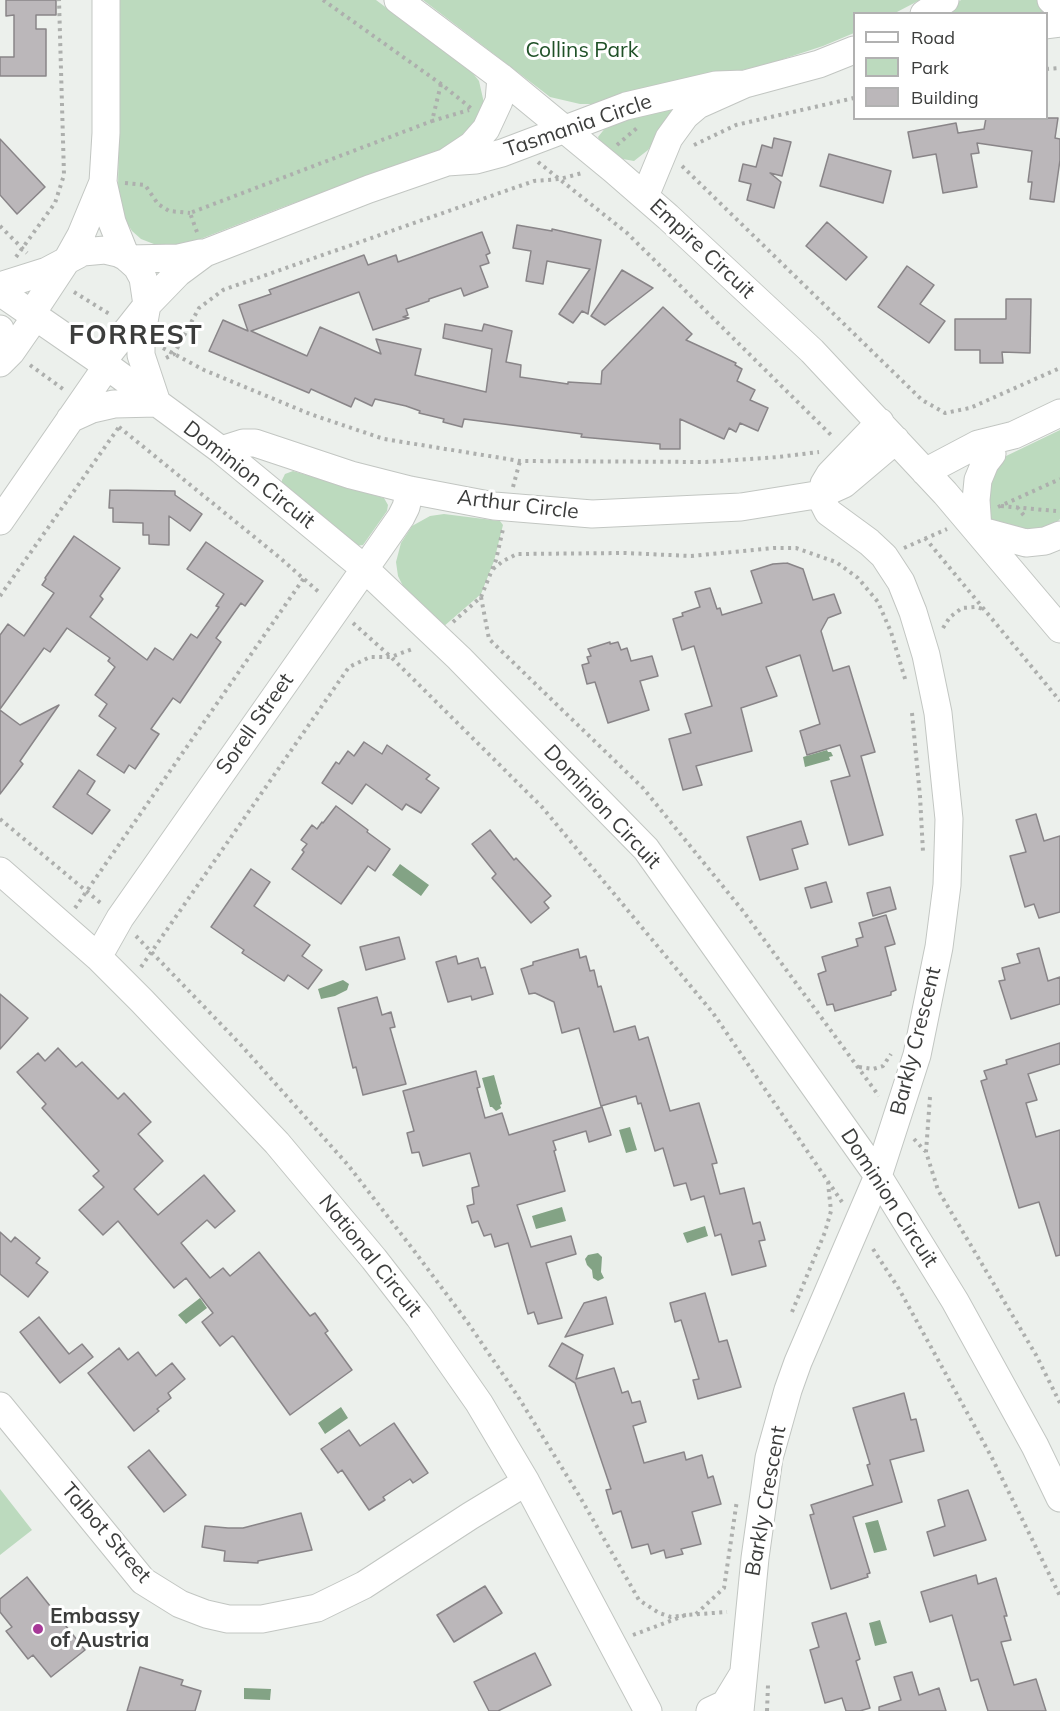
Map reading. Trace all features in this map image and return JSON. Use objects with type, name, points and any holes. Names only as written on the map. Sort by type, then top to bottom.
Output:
[{"type":"street","points":[[81,410],[114,404],[146,403],[148,377],[140,345],[147,304],[143,278],[127,258],[112,222],[104,182],[106,0]]},
{"type":"street","name":"Empire Circuit","points":[[398,0],[501,76],[645,196],[812,351],[945,493],[1060,629]]},
{"type":"street","points":[[927,12],[945,0]]},
{"type":"street","points":[[1051,0],[1060,8]]},
{"type":"street","name":"Tasmania Circle","points":[[645,196],[663,148],[690,111],[708,100],[745,84],[819,64],[853,51]]},
{"type":"street","points":[[819,64],[853,56]]},
{"type":"street","name":"Tasmania Circle","points":[[127,258],[179,258],[206,253],[369,189],[447,162],[472,145],[486,129],[499,101],[501,76]]},
{"type":"street","name":"Tasmania Circle","points":[[447,162],[476,160],[496,155],[564,129],[632,116],[716,85],[745,84]]},
{"type":"street","points":[[3,345],[34,314],[86,225],[104,182]]},
{"type":"street","points":[[0,286],[40,274],[83,252],[96,249],[111,250],[127,258]]},
{"type":"street","name":"Tasmania Circle","points":[[147,304],[178,273],[206,253]]},
{"type":"street","name":"Dominion Circuit","points":[[0,292],[104,364],[146,403],[221,450],[364,569],[459,658],[646,849],[878,1176],[955,1300],[1035,1446],[1060,1498]]},
{"type":"street","points":[[0,521],[81,410],[104,364],[147,304]]},
{"type":"street","points":[[926,472],[978,444],[1014,435],[1060,413]]},
{"type":"street","points":[[822,494],[830,474],[888,431]]},
{"type":"street","points":[[945,493],[1014,435]]},
{"type":"street","name":"Arthur Circle","points":[[221,450],[243,443],[255,444],[351,475],[410,490],[494,506],[592,514],[748,507],[822,494]]},
{"type":"street","points":[[992,454],[985,463],[978,480],[976,500],[978,530],[1026,543],[1045,541],[1060,535]]},
{"type":"street","name":"Sorell Street","points":[[98,957],[120,918],[404,512],[410,490]]},
{"type":"street","name":"Barkly Crescent","points":[[740,1711],[756,1676],[750,1610],[755,1558],[770,1458],[798,1362],[865,1236],[878,1176],[917,1055],[928,1008],[947,885],[949,819],[938,713],[926,655],[901,582],[876,548],[828,512],[822,501],[822,494]]},
{"type":"street","points":[[1007,564],[1038,558],[1060,542]]},
{"type":"street","name":"National Circuit","points":[[0,871],[98,957],[142,1001],[277,1143],[354,1233],[419,1317],[479,1403],[526,1482],[613,1643],[652,1709]]},
{"type":"street","name":"Talbot Street","points":[[0,1406],[143,1581],[180,1604],[228,1619],[262,1619],[316,1608],[364,1585],[526,1482]]},
{"type":"street","points":[[710,1711],[725,1704],[756,1676]]},
{"type":"path","points":[[0,226],[22,249],[55,203],[64,175],[59,0]]},
{"type":"path","points":[[324,0],[359,25]]},
{"type":"path","points":[[432,121],[441,84]]},
{"type":"path","points":[[691,146],[736,125],[853,98]]},
{"type":"path","points":[[104,182],[145,185],[158,204],[169,211],[190,213],[432,121],[473,109]]},
{"type":"path","points":[[148,377],[155,363],[174,354],[199,308],[223,290],[534,181],[560,179],[590,171],[632,116],[654,144],[663,148],[922,400],[945,413],[970,408],[1060,368]]},
{"type":"path","points":[[190,213],[206,253]]},
{"type":"path","points":[[627,233],[838,442]]},
{"type":"path","points":[[158,344],[204,370],[310,414],[384,439],[520,461],[706,462],[820,452]]},
{"type":"path","points":[[3,345],[81,410],[119,427],[213,501],[304,578],[391,657],[542,807],[706,1004],[865,1236],[899,1289],[991,1456],[1060,1596]]},
{"type":"path","points":[[0,596],[119,427],[146,403]]},
{"type":"path","points":[[141,967],[349,667],[370,657],[391,657],[422,645],[443,631],[481,597],[496,560],[520,461]]},
{"type":"path","points":[[1000,506],[1060,511]]},
{"type":"path","points":[[925,538],[1060,701]]},
{"type":"path","points":[[493,569],[517,554],[625,553],[691,556],[796,548],[836,562],[858,578],[878,602],[891,632],[908,689]]},
{"type":"path","points":[[75,909],[304,578]]},
{"type":"path","points":[[481,597],[489,639],[643,788],[743,911],[896,1120],[926,1152]]},
{"type":"path","points":[[942,629],[950,617],[962,608],[976,607],[986,610]]},
{"type":"path","points":[[912,712],[920,796],[923,862]]},
{"type":"path","points":[[859,1067],[873,1069],[883,1066],[888,1061],[891,1052]]},
{"type":"path","points":[[932,1086],[926,1152],[938,1190],[1036,1355],[1060,1403]]},
{"type":"path","points":[[865,1236],[867,1257]]},
{"type":"path","points":[[613,1643],[686,1615],[750,1610]]},
{"type":"path","points":[[756,1676],[767,1711]]},
{"type":"green space","points":[[120,0],[376,0],[472,72],[479,81],[484,103],[467,141],[185,245],[159,246],[141,239],[132,231],[125,220],[118,192]]},
{"type":"green space","name":"Collins Park","points":[[423,0],[920,0],[897,12],[853,12],[853,33],[768,64],[598,104],[580,104],[550,97]]},
{"type":"green space","points":[[961,0],[1040,0],[1043,5],[1042,12],[946,12]]},
{"type":"green space","points":[[680,100],[648,150],[634,161],[617,158],[601,145],[598,137],[606,127]]},
{"type":"green space","points":[[1060,430],[1060,519],[1047,532],[1007,534],[989,518],[984,488],[1004,457]]},
{"type":"green space","points":[[293,471],[384,498],[388,505],[387,511],[363,545],[355,546],[282,484],[285,474]]},
{"type":"green space","points":[[444,514],[500,521],[503,525],[494,561],[481,594],[443,627],[405,590],[398,576],[396,562],[401,543],[412,526],[430,516]]},
{"type":"green space","points":[[0,1489],[32,1530],[0,1555]]},
{"type":"shaded area","points":[[827,750],[833,756],[829,757],[830,760],[805,767],[803,757]]},
{"type":"shaded area","points":[[400,864],[429,885],[421,896],[392,875]]},
{"type":"shaded area","points":[[343,980],[349,984],[347,990],[321,999],[318,989]]},
{"type":"shaded area","points":[[494,1075],[502,1104],[501,1108],[496,1111],[490,1107],[482,1078]]},
{"type":"shaded area","points":[[630,1127],[637,1150],[626,1153],[619,1130]]},
{"type":"shaded area","points":[[562,1207],[566,1221],[536,1229],[532,1216]]},
{"type":"shaded area","points":[[705,1226],[708,1236],[687,1243],[683,1233]]},
{"type":"shaded area","points":[[598,1253],[602,1257],[601,1272],[604,1278],[598,1281],[593,1278],[592,1270],[585,1259],[588,1255]]},
{"type":"shaded area","points":[[200,1298],[207,1308],[186,1324],[178,1315]]},
{"type":"shaded area","points":[[341,1407],[348,1418],[325,1434],[318,1423]]},
{"type":"shaded area","points":[[878,1520],[887,1550],[874,1553],[865,1523]]},
{"type":"shaded area","points":[[880,1620],[887,1643],[875,1646],[869,1623]]},
{"type":"shaded area","points":[[244,1688],[271,1689],[270,1700],[244,1699]]},
{"type":"building","points":[[6,0],[56,0],[56,15],[36,15],[36,29],[46,29],[46,76],[0,76],[0,57],[14,57],[14,15],[6,16]]},
{"type":"building","points":[[1058,118],[1055,138],[1060,139],[1060,160],[1054,202],[1030,199],[1032,182],[1028,182],[1032,151],[977,143],[979,153],[971,154],[977,187],[943,193],[936,154],[913,158],[908,132],[956,123],[958,133],[984,129],[986,120]]},
{"type":"building","points":[[774,138],[791,142],[782,176],[770,173],[781,182],[774,208],[747,200],[751,184],[739,181],[743,164],[756,167],[762,145],[772,148]]},
{"type":"building","points":[[0,139],[45,187],[17,214],[0,195]]},
{"type":"building","points":[[829,154],[891,171],[883,203],[820,186]]},
{"type":"building","points":[[827,222],[867,257],[846,280],[806,246]]},
{"type":"building","points":[[517,225],[552,231],[552,229],[601,240],[588,314],[582,311],[573,323],[559,314],[590,269],[547,261],[543,284],[526,281],[531,251],[513,248]]},
{"type":"building","points":[[482,232],[490,253],[486,255],[489,263],[480,266],[488,287],[464,296],[461,288],[429,299],[429,301],[406,309],[408,315],[403,317],[409,318],[373,330],[359,292],[251,331],[307,356],[320,327],[381,354],[376,339],[421,349],[415,375],[486,392],[492,349],[443,338],[445,324],[482,331],[484,324],[512,331],[506,362],[521,365],[520,377],[568,384],[568,382],[601,384],[602,371],[663,307],[692,334],[686,340],[736,363],[735,365],[742,369],[737,381],[755,390],[750,400],[768,408],[758,431],[740,423],[736,432],[729,428],[724,439],[680,419],[680,449],[660,449],[660,444],[581,437],[582,434],[464,419],[462,427],[443,422],[444,419],[419,413],[420,411],[406,406],[375,399],[372,406],[355,398],[351,407],[311,389],[309,393],[209,351],[223,320],[248,331],[239,305],[271,294],[269,290],[364,255],[368,265],[396,255],[398,262]]},
{"type":"building","points":[[907,266],[934,285],[920,304],[945,321],[929,343],[878,307]]},
{"type":"building","points":[[622,270],[653,288],[605,325],[591,316]]},
{"type":"building","points":[[1006,299],[1031,299],[1030,353],[1002,352],[1003,363],[980,363],[980,350],[955,350],[955,319],[1006,319]]},
{"type":"building","points":[[110,490],[175,491],[175,495],[202,514],[190,531],[169,516],[169,545],[149,544],[149,535],[143,535],[143,523],[113,522],[113,508],[109,508]]},
{"type":"building","points":[[74,536],[120,568],[100,596],[103,599],[90,617],[147,660],[155,648],[173,660],[191,634],[197,638],[219,607],[216,606],[224,594],[187,569],[206,542],[263,581],[245,606],[241,603],[216,638],[221,642],[180,703],[173,698],[151,729],[159,734],[135,769],[129,765],[124,773],[97,755],[116,728],[99,716],[107,704],[95,695],[115,667],[108,661],[110,658],[67,628],[50,652],[44,648],[0,709],[0,635],[8,624],[24,636],[54,593],[42,585]]},
{"type":"building","points":[[787,563],[803,569],[813,600],[834,594],[841,613],[828,618],[821,631],[833,671],[849,666],[875,752],[861,756],[883,835],[849,845],[831,781],[850,776],[840,745],[807,755],[800,731],[820,724],[800,655],[766,667],[777,696],[741,708],[752,751],[696,766],[702,785],[683,790],[669,739],[691,733],[685,714],[712,706],[694,646],[682,650],[673,619],[683,616],[682,613],[700,607],[695,592],[710,588],[717,609],[720,608],[722,615],[762,603],[751,571],[773,564]]},
{"type":"building","points":[[610,642],[610,644],[618,642],[621,650],[627,648],[631,661],[652,656],[658,676],[640,681],[649,710],[608,723],[595,682],[587,684],[582,665],[589,663],[587,657],[591,656],[588,649]]},
{"type":"building","points":[[59,705],[20,761],[23,764],[0,794],[0,710],[20,725]]},
{"type":"building","points":[[364,742],[382,754],[387,745],[430,775],[426,779],[439,788],[421,813],[406,804],[402,810],[366,784],[352,804],[322,783],[336,762],[339,764],[348,751],[354,756]]},
{"type":"building","points":[[79,770],[95,781],[87,794],[110,810],[92,834],[53,807]]},
{"type":"building","points":[[336,806],[390,849],[375,871],[368,866],[341,904],[292,869],[307,844],[301,840],[312,825],[317,829]]},
{"type":"building","points":[[1036,814],[1044,841],[1060,836],[1060,912],[1039,918],[1034,904],[1025,907],[1010,856],[1026,852],[1016,820]]},
{"type":"building","points":[[801,821],[808,844],[792,849],[798,869],[760,880],[747,837]]},
{"type":"building","points":[[490,830],[514,860],[516,858],[551,896],[544,902],[549,908],[531,923],[492,878],[496,874],[472,844]]},
{"type":"building","points":[[251,869],[270,882],[254,906],[310,945],[302,956],[322,970],[308,989],[288,975],[284,981],[242,953],[244,950],[211,927]]},
{"type":"building","points":[[826,882],[832,902],[811,908],[805,888]]},
{"type":"building","points":[[890,887],[896,909],[873,916],[867,893]]},
{"type":"building","points":[[886,915],[895,944],[885,947],[896,990],[891,992],[891,995],[835,1011],[833,1004],[827,1005],[818,974],[826,971],[822,957],[858,946],[856,939],[863,937],[859,923]]},
{"type":"building","points":[[399,937],[405,959],[366,970],[360,947]]},
{"type":"building","points":[[1039,948],[1048,981],[1060,977],[1060,1004],[1011,1019],[999,981],[1005,980],[1002,968],[1020,963],[1017,954]]},
{"type":"building","points":[[578,949],[580,958],[586,956],[590,971],[594,970],[598,987],[601,986],[614,1032],[635,1026],[639,1040],[648,1037],[670,1111],[699,1103],[717,1163],[712,1164],[720,1194],[744,1188],[753,1224],[760,1222],[765,1240],[759,1241],[766,1266],[732,1275],[721,1234],[715,1236],[704,1196],[691,1200],[686,1183],[674,1186],[663,1148],[655,1151],[641,1103],[638,1104],[636,1096],[601,1106],[579,1028],[562,1033],[554,1002],[535,993],[529,994],[521,969],[533,965],[533,962]]},
{"type":"building","points":[[456,956],[458,964],[478,958],[481,968],[485,967],[493,994],[472,1000],[471,996],[448,1002],[436,962]]},
{"type":"building","points":[[0,994],[28,1018],[0,1049]]},
{"type":"building","points":[[377,997],[382,1015],[391,1012],[395,1027],[390,1028],[406,1084],[363,1095],[356,1067],[353,1068],[338,1008]]},
{"type":"building","points":[[1060,1043],[1060,1064],[1028,1074],[1037,1100],[1026,1103],[1036,1137],[1060,1130],[1060,1255],[1056,1256],[1039,1202],[1019,1208],[981,1081],[987,1079],[984,1071],[1007,1064],[1006,1060]]},
{"type":"building","points":[[58,1048],[76,1067],[82,1062],[118,1099],[124,1093],[151,1122],[138,1134],[163,1161],[134,1189],[158,1215],[204,1175],[235,1211],[215,1228],[207,1220],[181,1243],[210,1278],[223,1268],[230,1276],[259,1252],[310,1316],[315,1313],[328,1331],[325,1333],[352,1370],[290,1415],[234,1337],[232,1336],[220,1346],[202,1322],[213,1313],[186,1278],[174,1288],[118,1221],[103,1235],[79,1210],[104,1187],[93,1176],[99,1171],[42,1108],[46,1104],[17,1072],[38,1053],[45,1061]]},
{"type":"building","points":[[476,1071],[480,1087],[477,1088],[485,1118],[502,1113],[509,1135],[602,1107],[611,1135],[589,1142],[586,1131],[553,1141],[565,1191],[517,1205],[531,1247],[571,1236],[576,1254],[546,1263],[562,1318],[538,1324],[534,1312],[528,1314],[508,1243],[495,1247],[491,1234],[484,1236],[478,1221],[472,1223],[467,1206],[474,1204],[472,1188],[479,1186],[470,1153],[423,1166],[419,1152],[412,1153],[407,1133],[414,1131],[403,1091]]},
{"type":"building","points":[[0,1232],[11,1242],[15,1237],[40,1258],[36,1263],[48,1272],[28,1297],[0,1274]]},
{"type":"building","points":[[705,1293],[719,1342],[727,1340],[741,1387],[698,1399],[693,1380],[699,1379],[681,1320],[675,1322],[670,1303]]},
{"type":"building","points":[[606,1297],[613,1324],[565,1337],[584,1303]]},
{"type":"building","points":[[39,1317],[69,1354],[82,1344],[93,1357],[60,1383],[20,1332]]},
{"type":"building","points":[[562,1343],[583,1355],[576,1379],[614,1368],[622,1393],[628,1391],[632,1403],[640,1401],[646,1422],[633,1426],[644,1463],[684,1452],[686,1460],[702,1455],[708,1478],[713,1476],[721,1504],[692,1512],[701,1544],[681,1549],[683,1554],[666,1558],[664,1550],[651,1554],[648,1544],[632,1548],[621,1511],[613,1514],[606,1490],[611,1489],[575,1383],[549,1366]]},
{"type":"building","points":[[119,1348],[128,1360],[138,1352],[156,1376],[172,1363],[185,1379],[168,1393],[171,1398],[157,1409],[159,1411],[134,1431],[88,1373]]},
{"type":"building","points":[[904,1393],[911,1420],[916,1419],[924,1451],[890,1460],[902,1502],[853,1517],[870,1573],[867,1574],[868,1577],[831,1589],[810,1515],[814,1514],[811,1505],[873,1485],[867,1465],[870,1464],[853,1408]]},
{"type":"building","points":[[394,1423],[428,1473],[413,1483],[410,1479],[383,1497],[385,1500],[369,1510],[342,1470],[338,1473],[321,1449],[349,1430],[360,1446]]},
{"type":"building","points":[[149,1450],[186,1495],[164,1512],[128,1467]]},
{"type":"building","points":[[968,1490],[986,1540],[934,1556],[927,1532],[945,1526],[938,1500]]},
{"type":"building","points":[[301,1513],[312,1550],[258,1561],[258,1563],[224,1561],[225,1551],[202,1547],[205,1526],[243,1528]]},
{"type":"building","points":[[976,1575],[978,1584],[996,1578],[1011,1640],[1001,1642],[1014,1685],[1036,1679],[1046,1711],[988,1711],[978,1679],[971,1681],[952,1615],[930,1622],[921,1592]]},
{"type":"building","name":"Embassy of Austria","points":[[27,1577],[85,1650],[51,1677],[33,1655],[28,1659],[6,1631],[12,1627],[0,1612],[0,1599]]},
{"type":"building","points":[[485,1586],[502,1613],[454,1642],[437,1615]]},
{"type":"building","points":[[846,1613],[860,1659],[856,1661],[870,1708],[860,1711],[846,1711],[842,1698],[825,1703],[810,1650],[819,1647],[812,1623]]},
{"type":"building","points":[[535,1653],[551,1685],[498,1711],[489,1711],[474,1682]]},
{"type":"building","points":[[140,1667],[183,1680],[181,1685],[201,1691],[195,1711],[127,1711]]},
{"type":"building","points":[[912,1672],[919,1695],[939,1688],[946,1711],[879,1711],[879,1707],[901,1700],[894,1677]]},
{"type":"place","name":"Embassy of Austria","points":[[38,1629]]},
{"type":"district","name":"FORREST","points":[[136,336]]}]
